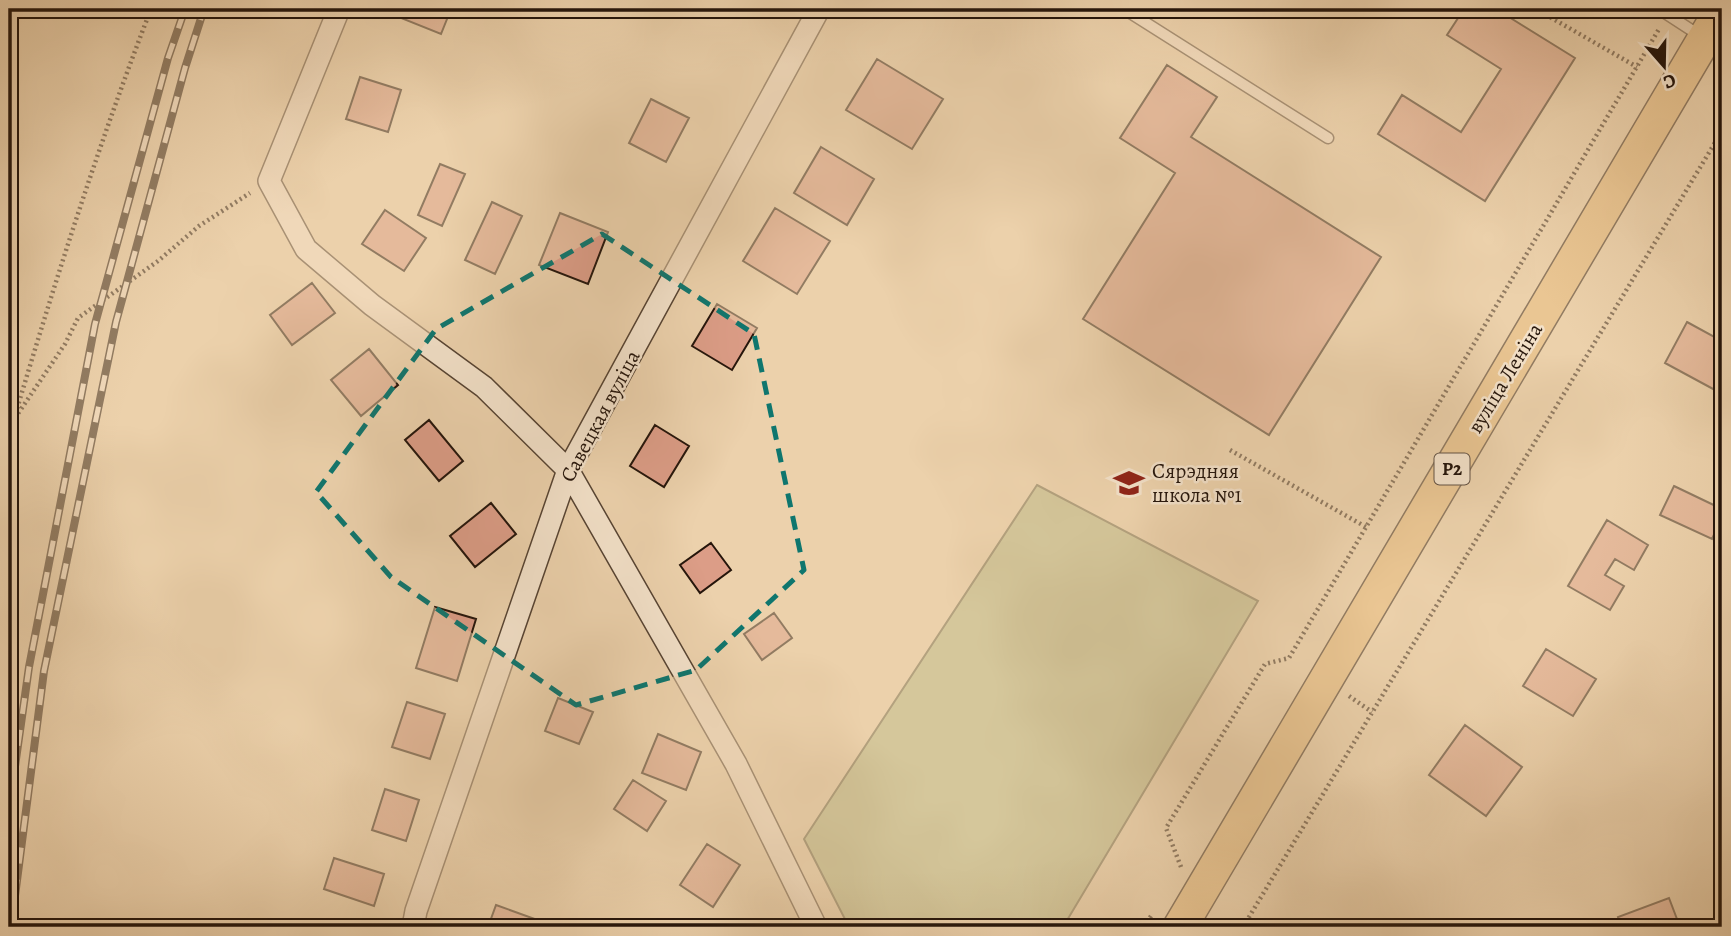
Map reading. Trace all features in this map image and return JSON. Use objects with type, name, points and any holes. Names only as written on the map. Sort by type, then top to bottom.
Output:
[{"type":"main road","name":"вуліца Леніна","points":[[1168,917],[1722,9]]},
{"type":"street","points":[[340,9],[269,181],[306,249],[372,305],[484,387],[568,470],[736,764],[816,927]]},
{"type":"street","name":"Савецкая вуліца","points":[[412,927],[568,470],[819,9]]},
{"type":"lane","points":[[1124,9],[1328,138]]},
{"type":"lane","points":[[1663,12],[1705,39]]},
{"type":"path","points":[[14,419],[114,106],[151,9]]},
{"type":"path","points":[[1536,9],[1637,67]]},
{"type":"path","points":[[1175,877],[1182,867],[1166,828],[1265,664],[1289,658],[1637,67],[1663,12]]},
{"type":"path","points":[[1243,927],[1722,131]]},
{"type":"path","points":[[9,427],[65,344],[78,318],[158,261],[199,226],[269,181]]},
{"type":"path","points":[[1230,450],[1366,527]]},
{"type":"path","points":[[1144,927],[1168,917]]},
{"type":"highlighted area","points":[[602,234],[754,334],[804,570],[696,670],[576,705],[391,577],[316,492],[436,329]]},
{"type":"green space","points":[[1037,485],[1258,601],[1063,927],[849,927],[804,839]]},
{"type":"building","points":[[398,9],[451,9],[441,34],[396,16]]},
{"type":"building","points":[[1464,9],[1496,9],[1575,58],[1485,201],[1378,134],[1402,95],[1461,132],[1501,69],[1447,35]]},
{"type":"building","points":[[877,59],[943,99],[912,149],[846,110]]},
{"type":"building","points":[[1167,65],[1217,97],[1191,137],[1381,257],[1269,435],[1083,319],[1175,173],[1120,138]]},
{"type":"building","points":[[360,77],[401,90],[388,132],[346,119]]},
{"type":"building","points":[[651,99],[689,118],[666,162],[629,143]]},
{"type":"building","points":[[821,147],[874,179],[847,225],[794,193]]},
{"type":"building","points":[[440,164],[465,174],[442,226],[418,215]]},
{"type":"building","points":[[492,202],[522,216],[495,274],[465,260]]},
{"type":"building","points":[[775,208],[830,241],[797,294],[743,261]]},
{"type":"building","points":[[385,210],[426,238],[404,271],[362,244]]},
{"type":"building","points":[[560,213],[608,232],[588,284],[539,265]]},
{"type":"building","points":[[312,283],[335,313],[292,345],[270,315]]},
{"type":"building","points":[[717,304],[757,328],[732,370],[692,346]]},
{"type":"building","points":[[1687,322],[1722,341],[1722,375],[1715,390],[1665,363]]},
{"type":"building","points":[[369,349],[398,385],[361,416],[331,380]]},
{"type":"building","points":[[429,420],[463,461],[439,481],[405,440]]},
{"type":"building","points":[[655,425],[689,446],[664,487],[630,466]]},
{"type":"building","points":[[1674,486],[1722,509],[1722,517],[1712,539],[1660,515]]},
{"type":"building","points":[[491,503],[516,534],[475,567],[450,536]]},
{"type":"building","points":[[1607,520],[1648,545],[1634,570],[1615,559],[1605,575],[1624,586],[1610,610],[1568,586]]},
{"type":"building","points":[[711,543],[731,570],[700,593],[680,565]]},
{"type":"building","points":[[435,607],[476,619],[457,681],[416,668]]},
{"type":"building","points":[[774,613],[792,638],[762,660],[744,634]]},
{"type":"building","points":[[1546,649],[1596,679],[1573,716],[1523,686]]},
{"type":"building","points":[[558,698],[593,712],[579,744],[545,731]]},
{"type":"building","points":[[407,702],[445,714],[430,759],[392,747]]},
{"type":"building","points":[[1465,725],[1522,767],[1486,816],[1429,775]]},
{"type":"building","points":[[658,734],[701,752],[686,790],[642,773]]},
{"type":"building","points":[[633,780],[666,801],[647,831],[614,809]]},
{"type":"building","points":[[385,789],[419,800],[406,841],[372,830]]},
{"type":"building","points":[[707,844],[740,865],[713,907],[680,885]]},
{"type":"building","points":[[334,858],[384,874],[374,906],[324,889]]},
{"type":"building","points":[[1669,898],[1680,927],[1622,927],[1618,917]]},
{"type":"building","points":[[496,905],[546,923],[544,927],[488,927]]},
{"type":"railway","points":[[9,809],[29,667],[95,324],[168,58],[185,9]]},
{"type":"railway","points":[[11,927],[44,671],[116,322],[185,68],[204,9]]},
{"type":"place","name":"Сярэдняя школа №1","points":[[1129,483]]}]
